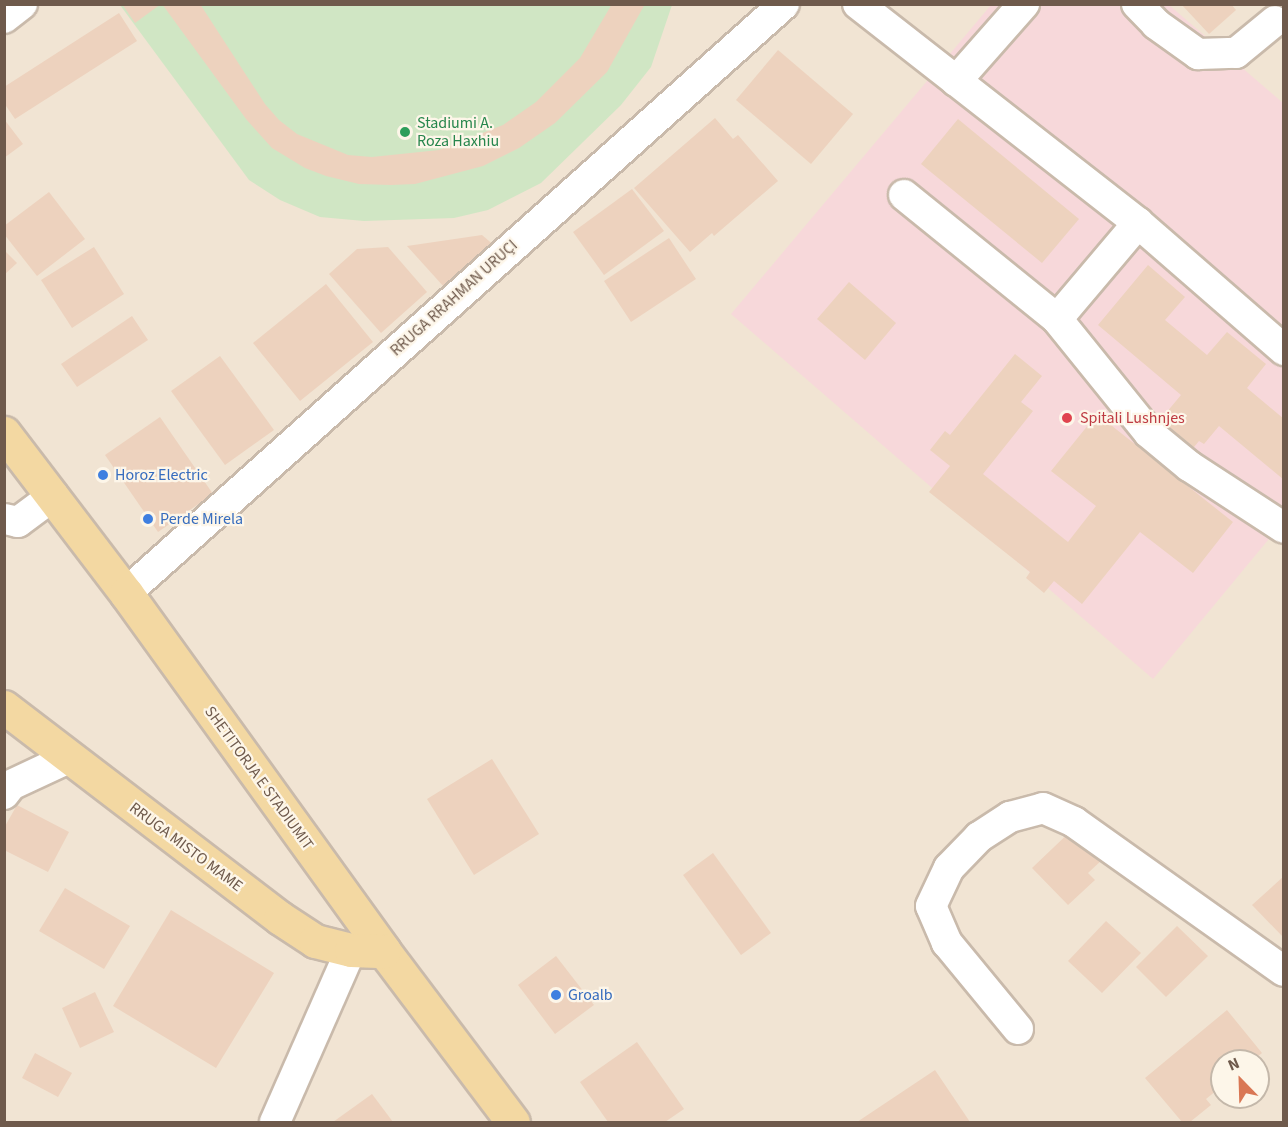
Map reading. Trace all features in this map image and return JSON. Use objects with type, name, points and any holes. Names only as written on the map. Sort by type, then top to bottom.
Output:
[{"type":"main road","name":"SHETITORJA E STADIUMIT","points":[[7,443],[53,496],[126,593],[384,951],[513,1122]]},
{"type":"main road","name":"RRUGA MISTO MAME","points":[[4,707],[280,918],[315,941],[351,950],[384,951]]},
{"type":"street","points":[[4,18],[22,4]]},
{"type":"street","name":"RRUGA RRAHMAN URUÇI","points":[[126,593],[784,4]]},
{"type":"street","points":[[858,4],[1138,223],[1284,350]]},
{"type":"street","points":[[956,81],[1024,4]]},
{"type":"street","points":[[1137,4],[1156,24],[1198,54],[1236,52],[1275,21]]},
{"type":"street","points":[[904,195],[1057,319],[1149,433],[1190,466],[1284,528]]},
{"type":"street","points":[[1057,319],[1138,223]]},
{"type":"street","points":[[5,519],[18,522],[53,496]]},
{"type":"street","points":[[7,788],[69,758]]},
{"type":"street","points":[[1018,1029],[947,943],[931,906],[949,868],[979,837],[1010,817],[1043,808],[1074,822],[1284,971]]},
{"type":"street","points":[[275,1122],[351,950]]},
{"type":"shaded area","points":[[5,5],[1283,5],[1283,1122],[5,1122]]},
{"type":"shaded area","name":"Spitali Lushnjes","points":[[991,5],[1169,5],[1283,103],[1283,522],[1153,679],[731,314]]},
{"type":"green space","name":"Stadiumi A. Roza Haxhiu","points":[[120,5],[672,5],[651,67],[621,105],[541,183],[488,210],[454,218],[364,221],[320,217],[280,200],[249,180]]},
{"type":"building","points":[[122,4],[161,4],[135,23]]},
{"type":"building","points":[[162,4],[200,4],[265,104],[279,120],[297,134],[348,155],[372,157],[439,150],[503,125],[536,102],[580,58],[612,4],[645,4],[607,72],[555,123],[519,148],[483,166],[415,184],[391,185],[359,184],[326,176],[305,168],[272,148],[246,119]]},
{"type":"building","points":[[1181,4],[1231,4],[1236,10],[1209,34]]},
{"type":"building","points":[[119,13],[137,41],[15,119],[4,103],[4,87]]},
{"type":"building","points":[[778,50],[853,114],[811,164],[736,100]]},
{"type":"building","points":[[715,118],[733,139],[738,135],[778,181],[714,236],[712,233],[690,252],[634,188]]},
{"type":"building","points":[[4,119],[23,144],[4,158]]},
{"type":"building","points":[[958,119],[1079,219],[1042,263],[921,164]]},
{"type":"building","points":[[632,189],[664,231],[604,275],[573,232]]},
{"type":"building","points":[[49,192],[85,239],[37,276],[4,234],[4,226]]},
{"type":"building","points":[[482,235],[496,247],[444,287],[407,246]]},
{"type":"building","points":[[669,238],[696,279],[631,322],[604,281]]},
{"type":"building","points":[[94,247],[124,294],[72,328],[41,280]]},
{"type":"building","points":[[388,247],[427,292],[381,333],[329,274],[357,249]]},
{"type":"building","points":[[4,250],[17,263],[4,275]]},
{"type":"building","points":[[1148,265],[1185,297],[1165,320],[1207,355],[1227,332],[1266,364],[1247,388],[1284,419],[1284,480],[1219,426],[1204,444],[1199,441],[1189,453],[1163,431],[1173,419],[1166,413],[1181,395],[1098,325]]},
{"type":"building","points":[[849,282],[896,323],[865,360],[817,319]]},
{"type":"building","points":[[326,284],[373,342],[300,401],[253,343]]},
{"type":"building","points":[[132,316],[148,340],[77,387],[61,364]]},
{"type":"building","points":[[1015,354],[1042,376],[1021,402],[1033,411],[983,474],[1068,542],[1096,506],[1051,471],[1097,414],[1233,522],[1193,573],[1140,532],[1082,604],[1054,581],[1044,593],[1026,578],[1030,572],[929,492],[950,466],[930,450],[945,431],[950,435]]},
{"type":"building","points":[[220,356],[274,430],[225,465],[171,391]]},
{"type":"building","points":[[160,417],[213,494],[158,532],[105,455]]},
{"type":"building","points":[[492,759],[539,834],[474,875],[427,799]]},
{"type":"building","points":[[17,805],[69,832],[48,872],[4,850],[4,828]]},
{"type":"building","points":[[1075,827],[1104,858],[1088,873],[1095,880],[1068,905],[1032,868]]},
{"type":"building","points":[[713,853],[771,933],[741,955],[683,875]]},
{"type":"building","points":[[1284,876],[1284,938],[1252,905]]},
{"type":"building","points":[[65,888],[130,926],[104,969],[39,931]]},
{"type":"building","points":[[171,910],[274,973],[216,1068],[113,1006]]},
{"type":"building","points":[[1106,921],[1141,953],[1102,993],[1068,961]]},
{"type":"building","points":[[1177,926],[1208,956],[1166,997],[1136,967]]},
{"type":"building","name":"Groalb","points":[[556,956],[594,1005],[555,1034],[518,985]]},
{"type":"building","points":[[95,992],[114,1032],[80,1048],[62,1008]]},
{"type":"building","points":[[1227,1010],[1259,1049],[1210,1049],[1210,1096],[1206,1099],[1210,1106],[1190,1122],[1182,1122],[1145,1078]]},
{"type":"building","points":[[637,1042],[684,1109],[665,1122],[608,1122],[580,1082]]},
{"type":"building","points":[[35,1053],[72,1073],[58,1097],[22,1078]]},
{"type":"building","points":[[935,1070],[970,1122],[857,1122]]},
{"type":"building","points":[[372,1094],[393,1122],[333,1122]]},
{"type":"place","name":"Stadiumi A. Roza Haxhiu","points":[[405,132]]},
{"type":"place","name":"Spitali Lushnjes","points":[[1067,418]]},
{"type":"place","name":"Horoz Electric","points":[[103,475]]},
{"type":"place","name":"Perde Mirela","points":[[148,519]]},
{"type":"place","name":"Groalb","points":[[556,995]]}]
